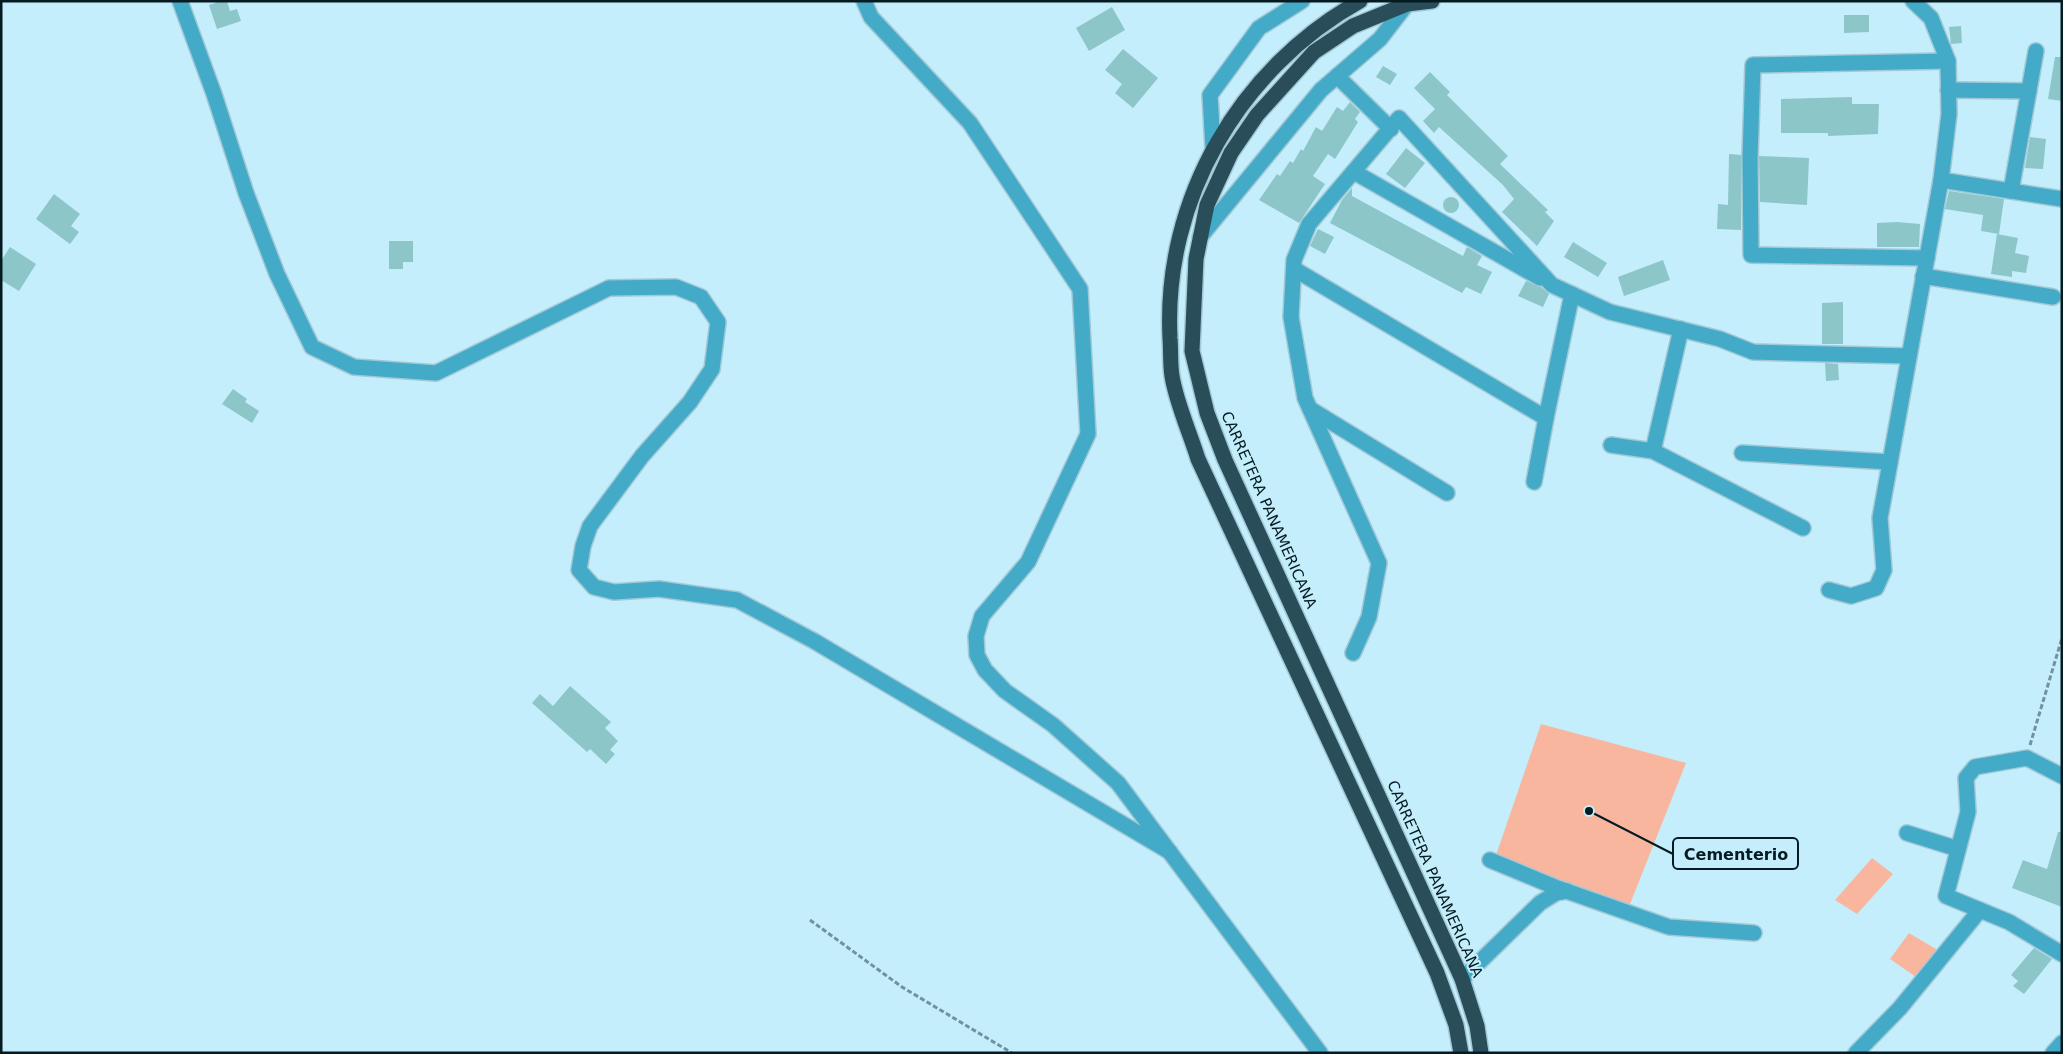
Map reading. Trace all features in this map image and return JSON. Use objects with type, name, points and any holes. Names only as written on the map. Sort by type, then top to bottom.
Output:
[{"type":"highway","points":[[1360,1],[1302,40],[1265,75],[1239,107],[1213,148],[1183,222],[1172,269],[1169,321],[1172,376],[1198,459],[1437,973],[1456,1025],[1461,1053]]},
{"type":"highway","name":"CARRETERA PANAMERICANA","points":[[1432,1],[1407,4],[1353,26],[1314,52],[1257,114],[1231,153],[1207,204],[1196,259],[1192,351],[1207,413],[1225,460],[1462,979],[1475,1019],[1481,1053]]},
{"type":"street","points":[[180,1],[214,94],[246,193],[277,274],[312,347],[354,367],[436,373],[609,288],[676,287],[701,297],[718,322],[712,369],[690,402],[642,456],[590,526],[578,570],[594,587],[614,592],[659,589],[737,600],[814,641],[1170,852]]},
{"type":"street","points":[[864,1],[872,17],[970,123],[1080,290],[1088,434],[1028,562],[982,616],[976,636],[977,655],[985,670],[1005,691],[1053,725],[1118,783],[1320,1053]]},
{"type":"street","points":[[1213,148],[1210,94],[1259,28],[1302,1]]},
{"type":"street","points":[[1829,590],[1851,596],[1876,588],[1884,570],[1880,518],[1941,180],[1949,114],[1948,61],[1931,18],[1913,1]]},
{"type":"street","points":[[1200,237],[1321,90],[1380,39],[1407,4]]},
{"type":"street","points":[[2011,191],[2036,51]]},
{"type":"street","points":[[1926,258],[1751,254],[1750,158],[1753,65],[1948,61]]},
{"type":"street","points":[[1337,76],[1390,129]]},
{"type":"street","points":[[1948,90],[2029,91]]},
{"type":"street","points":[[1353,653],[1368,617],[1379,563],[1305,398],[1290,317],[1294,260],[1309,224],[1400,118],[1552,285]]},
{"type":"street","points":[[1354,172],[1552,285],[1610,312],[1720,339],[1753,352],[1909,356]]},
{"type":"street","points":[[1941,180],[2062,199]]},
{"type":"street","points":[[1294,268],[1546,418]]},
{"type":"street","points":[[1923,276],[2053,297]]},
{"type":"street","points":[[1534,482],[1572,294]]},
{"type":"street","points":[[1652,451],[1681,329]]},
{"type":"street","points":[[1310,409],[1447,493]]},
{"type":"street","points":[[1611,444],[1652,451],[1803,528]]},
{"type":"street","points":[[1742,453],[1890,462]]},
{"type":"street","points":[[2062,776],[2027,758],[1976,767],[1966,778],[1968,812],[1946,896],[2009,922],[2062,954]]},
{"type":"street","points":[[1907,833],[1958,849]]},
{"type":"street","points":[[1490,860],[1567,892],[1670,927],[1754,933]]},
{"type":"street","points":[[1462,979],[1540,903],[1556,894],[1567,892]]},
{"type":"street","points":[[1856,1053],[1900,1008],[1980,910]]},
{"type":"street","points":[[2053,1053],[2062,1043]]},
{"type":"path","points":[[2027,758],[2062,638]]},
{"type":"path","points":[[810,920],[902,987],[1012,1053]]},
{"type":"shaded area","points":[[1541,724],[1686,763],[1628,909],[1495,858]]},
{"type":"shaded area","points":[[1872,858],[1893,874],[1857,914],[1835,900]]},
{"type":"shaded area","points":[[1909,933],[1941,952],[1916,977],[1890,959]]},
{"type":"building","points":[[227,1],[230,11],[237,9],[241,21],[217,29],[209,5]]},
{"type":"building","points":[[1112,7],[1125,30],[1089,51],[1076,28]]},
{"type":"building","points":[[1844,15],[1869,15],[1869,32],[1844,33]]},
{"type":"building","points":[[1961,26],[1962,43],[1951,44],[1949,27]]},
{"type":"building","points":[[1123,49],[1158,78],[1133,108],[1115,93],[1122,84],[1105,70]]},
{"type":"building","points":[[2055,57],[2062,57],[2062,101],[2048,99]]},
{"type":"building","points":[[1383,66],[1397,74],[1390,85],[1376,77]]},
{"type":"building","points":[[1430,72],[1450,92],[1447,95],[1508,156],[1500,164],[1548,210],[1545,212],[1554,221],[1537,246],[1502,212],[1514,199],[1503,185],[1439,127],[1434,133],[1423,121],[1435,109],[1414,88]]},
{"type":"building","points":[[1852,97],[1852,104],[1879,104],[1878,134],[1828,136],[1828,133],[1781,133],[1781,99]]},
{"type":"building","points":[[1350,102],[1360,112],[1355,119],[1358,122],[1335,159],[1328,154],[1313,176],[1325,184],[1299,223],[1259,200],[1277,174],[1280,176],[1290,161],[1293,163],[1301,149],[1303,151],[1316,127],[1322,131],[1337,107],[1343,111]]},
{"type":"building","points":[[2030,137],[2046,139],[2043,169],[2025,168]]},
{"type":"building","points":[[1406,148],[1425,163],[1405,188],[1386,174]]},
{"type":"building","points":[[1729,154],[1741,155],[1741,230],[1717,229],[1718,204],[1728,205]]},
{"type":"building","points":[[1759,156],[1809,158],[1807,205],[1760,202]]},
{"type":"building","points":[[1352,188],[1352,196],[1463,256],[1467,247],[1482,256],[1477,265],[1492,272],[1481,294],[1466,287],[1462,293],[1330,223],[1342,200]]},
{"type":"building","points":[[1949,191],[2004,199],[1999,234],[1981,231],[1983,215],[1945,209]]},
{"type":"building","points":[[54,194],[80,214],[71,226],[79,232],[70,244],[36,219]]},
{"type":"building","points":[[1451,197],[1459,205],[1451,213],[1443,205]]},
{"type":"building","points":[[1877,223],[1920,224],[1919,247],[1877,247]]},
{"type":"building","points":[[1318,229],[1334,237],[1325,254],[1310,246]]},
{"type":"building","points":[[1997,234],[2018,238],[2015,253],[2029,256],[2026,273],[2012,271],[2012,277],[1991,274]]},
{"type":"building","points":[[389,241],[413,241],[413,262],[403,262],[403,269],[389,269]]},
{"type":"building","points":[[1573,242],[1607,263],[1598,277],[1564,257]]},
{"type":"building","points":[[10,247],[36,264],[19,291],[1,280],[1,261]]},
{"type":"building","points":[[1663,260],[1670,280],[1624,296],[1618,277]]},
{"type":"building","points":[[1526,281],[1541,287],[1549,294],[1543,307],[1518,296]]},
{"type":"building","points":[[1843,302],[1843,344],[1822,344],[1822,303]]},
{"type":"building","points":[[1825,363],[1838,364],[1839,380],[1826,381]]},
{"type":"building","points":[[233,389],[247,399],[245,402],[259,411],[252,423],[222,404]]},
{"type":"building","points":[[570,686],[611,722],[605,728],[618,741],[610,750],[615,754],[606,764],[590,749],[587,752],[532,703],[540,694],[553,706]]},
{"type":"building","points":[[2058,832],[2062,832],[2062,907],[2012,888],[2023,860],[2047,869]]},
{"type":"building","points":[[2034,948],[2052,959],[2024,994],[2013,986],[2018,981],[2011,975]]},
{"type":"place","name":"Cementerio","points":[[1589,811]]}]
